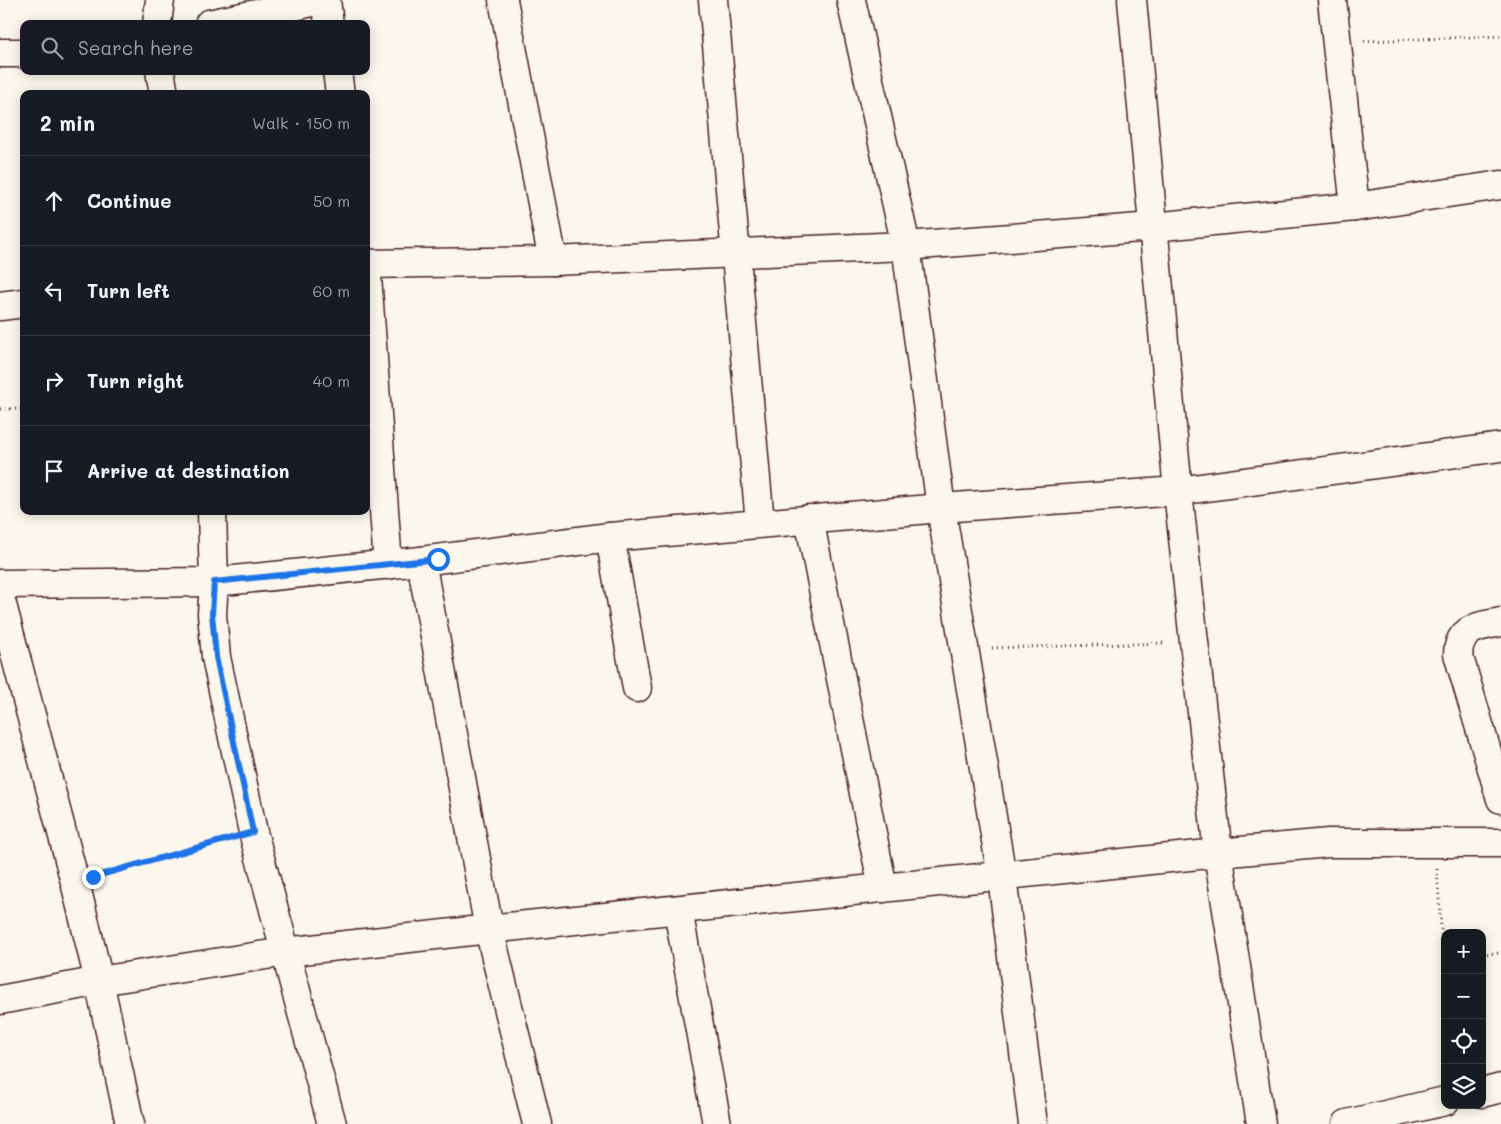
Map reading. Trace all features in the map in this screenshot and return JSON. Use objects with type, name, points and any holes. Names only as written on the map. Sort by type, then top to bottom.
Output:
[{"type":"street","points":[[157,20],[160,0]]},
{"type":"street","points":[[227,20],[324,0],[328,20]]},
{"type":"street","points":[[503,0],[553,262]]},
{"type":"street","points":[[713,0],[760,523]]},
{"type":"street","points":[[851,0],[906,246],[941,508],[1002,876],[1033,1124]]},
{"type":"street","points":[[1132,0],[1178,491],[1218,853],[1261,1124]]},
{"type":"street","points":[[1332,0],[1355,207]]},
{"type":"street","points":[[0,53],[20,53]]},
{"type":"street","points":[[161,75],[163,90]]},
{"type":"street","points":[[338,75],[339,90]]},
{"type":"street","points":[[370,264],[553,262],[906,246],[1153,228],[1355,207],[1501,185]]},
{"type":"street","points":[[0,306],[20,303]]},
{"type":"street","points":[[370,319],[388,565]]},
{"type":"street","points":[[0,584],[214,582],[388,565],[610,537],[941,508],[1178,491],[1501,447]]},
{"type":"street","points":[[212,515],[214,582],[212,614],[216,657],[253,832],[332,1124]]},
{"type":"street","points":[[810,519],[883,888]]},
{"type":"street","points":[[610,537],[637,688]]},
{"type":"street","points":[[421,561],[489,929],[537,1124]]},
{"type":"street","points":[[0,597],[75,882],[130,1124]]},
{"type":"street","points":[[1501,622],[1484,625],[1469,631],[1462,637],[1458,654],[1501,799]]},
{"type":"street","points":[[0,1000],[99,981],[285,952],[489,929],[1329,843],[1501,843]]},
{"type":"street","points":[[678,910],[717,1124]]},
{"type":"street","points":[[1486,1092],[1501,1088]]},
{"type":"street","points":[[1347,1124],[1441,1102]]},
{"type":"path","points":[[1337,42],[1501,36]]},
{"type":"path","points":[[0,409],[20,409]]},
{"type":"path","points":[[963,649],[1194,642]]},
{"type":"path","points":[[75,882],[253,832]]},
{"type":"path","points":[[1435,843],[1441,929]]},
{"type":"path","points":[[1486,954],[1501,953]]},
{"type":"route","points":[[93,877],[253,832],[213,638],[214,582],[438,559]]}]
